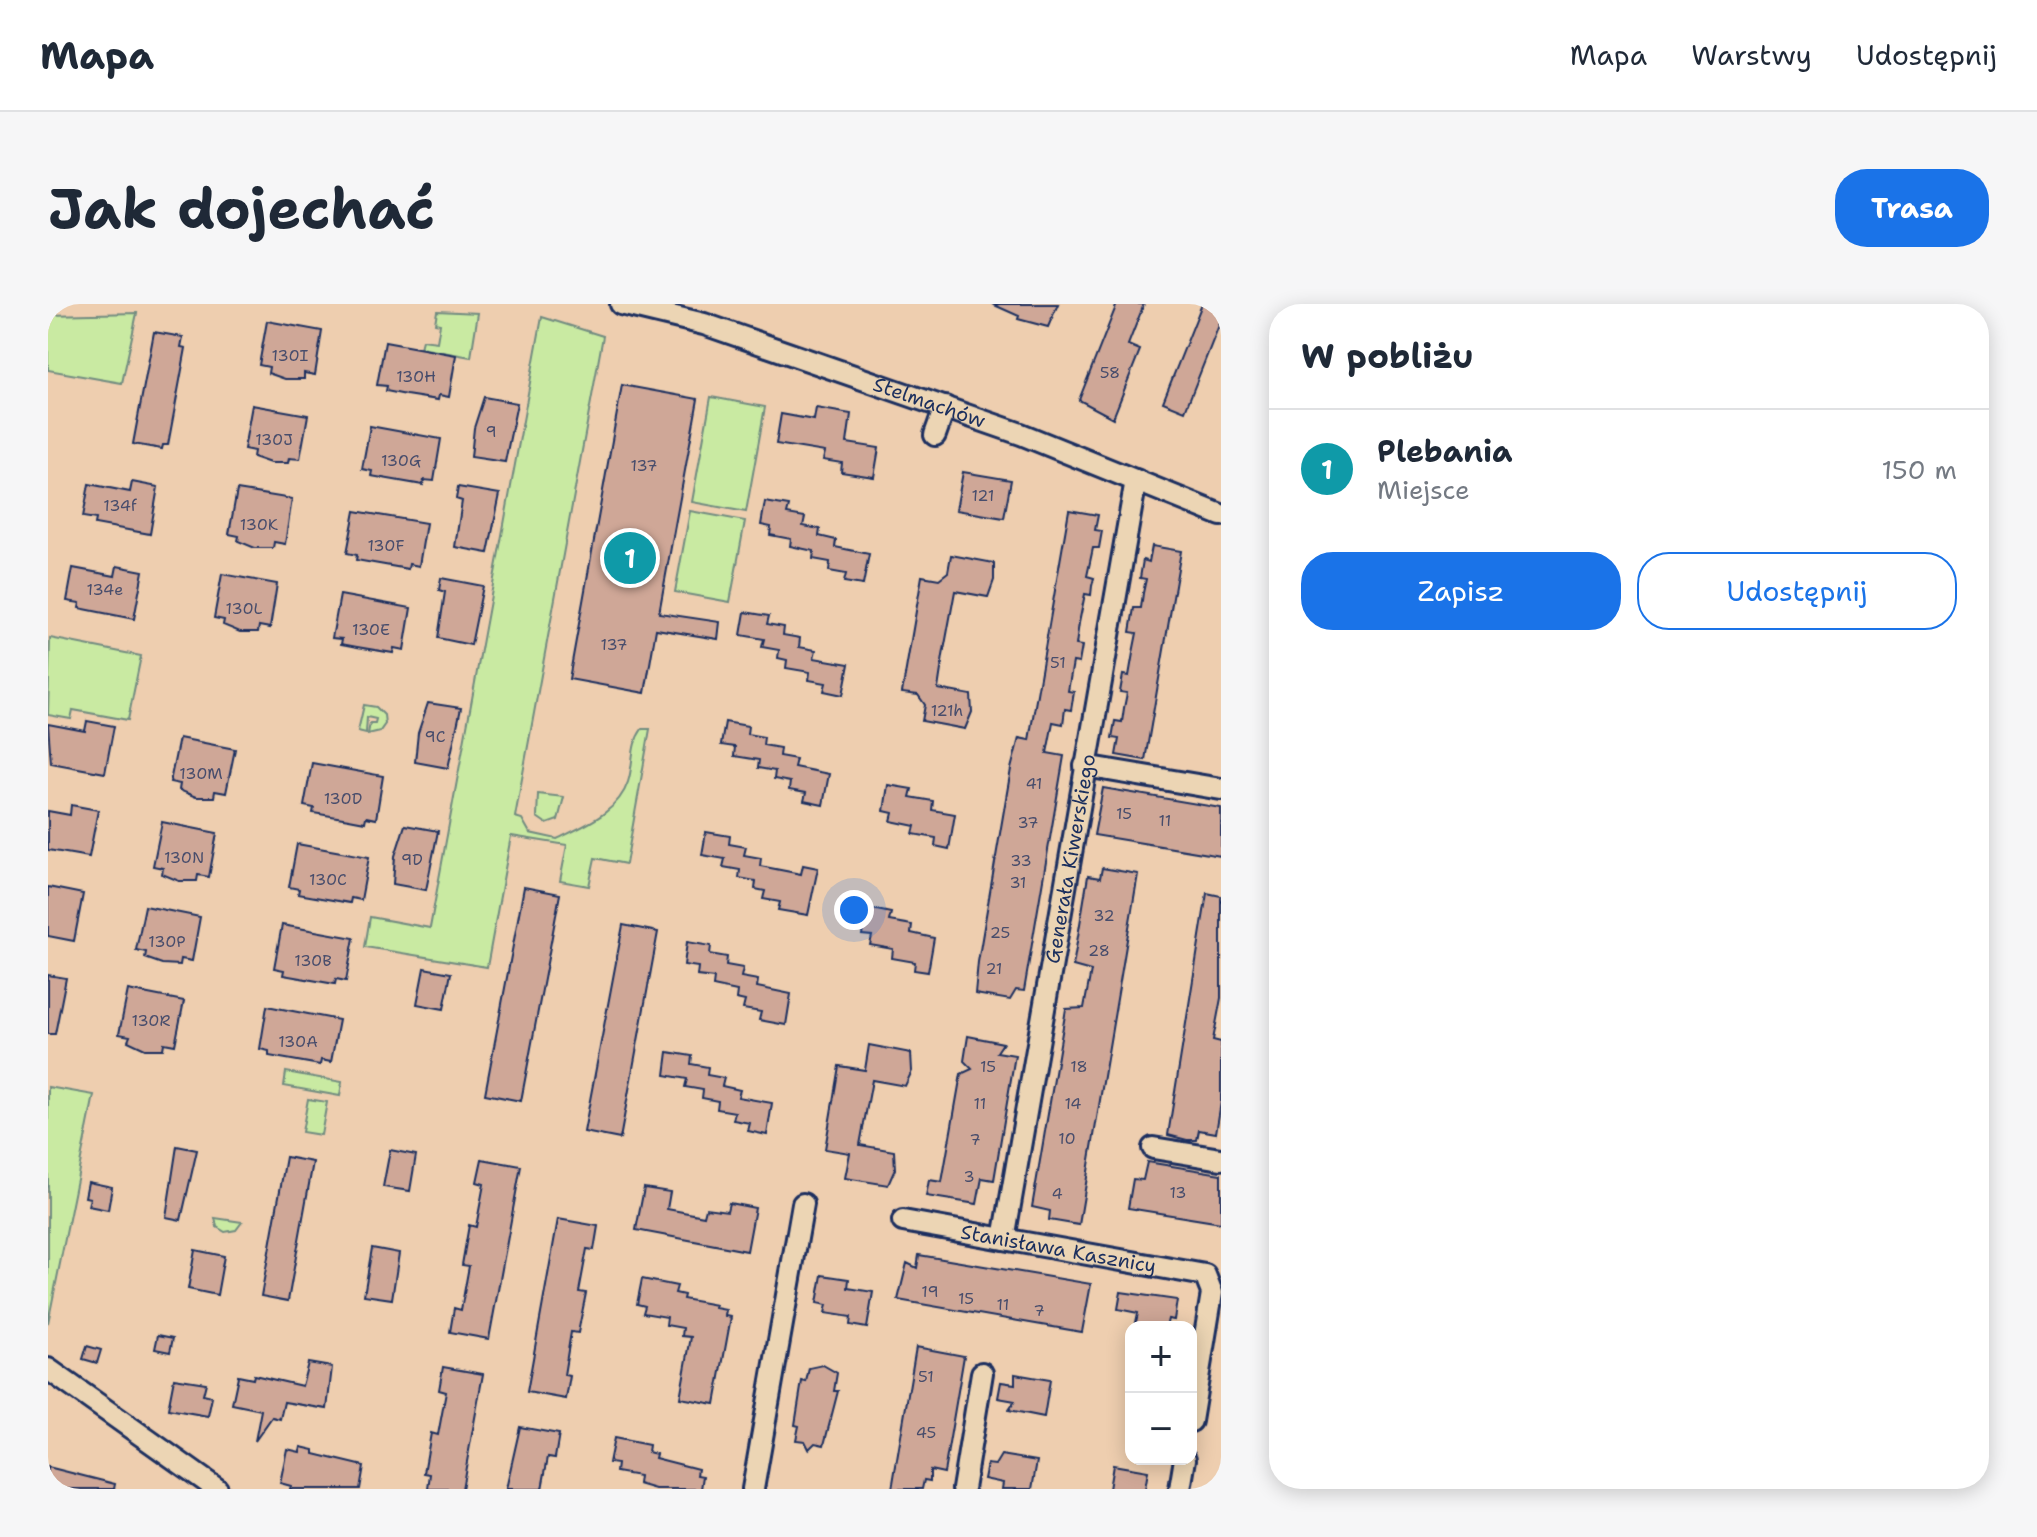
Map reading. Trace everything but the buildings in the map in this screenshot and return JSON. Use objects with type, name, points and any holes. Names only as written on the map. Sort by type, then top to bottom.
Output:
[{"type":"street","name":"Stelmachów","points":[[626,305],[704,324],[1050,444],[1221,515]]},
{"type":"street","points":[[935,435],[945,407]]},
{"type":"street","name":"Generała Kiwerskiego","points":[[1004,1239],[1136,480]]},
{"type":"street","points":[[1085,766],[1221,789]]},
{"type":"street","points":[[1153,1148],[1221,1159]]},
{"type":"street","points":[[753,1489],[803,1204]]},
{"type":"street","name":"Stanisława Kasznicy","points":[[903,1221],[1205,1275],[1211,1283],[1195,1393]]},
{"type":"street","points":[[48,1369],[217,1489]]},
{"type":"street","points":[[963,1489],[982,1373]]},
{"type":"street","points":[[1180,1489],[1184,1465]]},
{"type":"green space","points":[[437,311],[478,313],[471,357],[420,348],[422,340],[437,342],[440,324],[435,323]]},
{"type":"green space","points":[[137,313],[122,383],[48,370],[48,315]]},
{"type":"green space","points":[[542,317],[603,336],[515,817],[522,819],[530,833],[557,839],[598,817],[623,793],[638,735],[642,729],[650,729],[626,864],[595,858],[589,886],[560,881],[567,845],[511,836],[487,967],[365,947],[370,917],[430,928]]},
{"type":"green space","points":[[711,397],[765,407],[746,512],[692,502]]},
{"type":"green space","points":[[690,511],[745,521],[730,602],[675,592]]},
{"type":"green space","points":[[50,638],[141,656],[128,720],[73,710],[71,719],[48,715]]},
{"type":"green space","points":[[364,705],[376,707],[384,715],[385,724],[380,731],[368,734],[370,723],[375,723],[376,719],[367,717],[366,733],[358,731]]},
{"type":"green space","points":[[538,794],[564,797],[558,820],[547,824],[537,817]]},
{"type":"green space","points":[[286,1072],[342,1082],[340,1096],[284,1086]]},
{"type":"green space","points":[[48,1087],[94,1095],[48,1323]]},
{"type":"green space","points":[[308,1099],[327,1102],[321,1135],[302,1132]]},
{"type":"green space","points":[[215,1218],[242,1222],[236,1230],[225,1232],[217,1227]]},
{"type":"place","name":"Plebania","points":[[630,558]]}]
